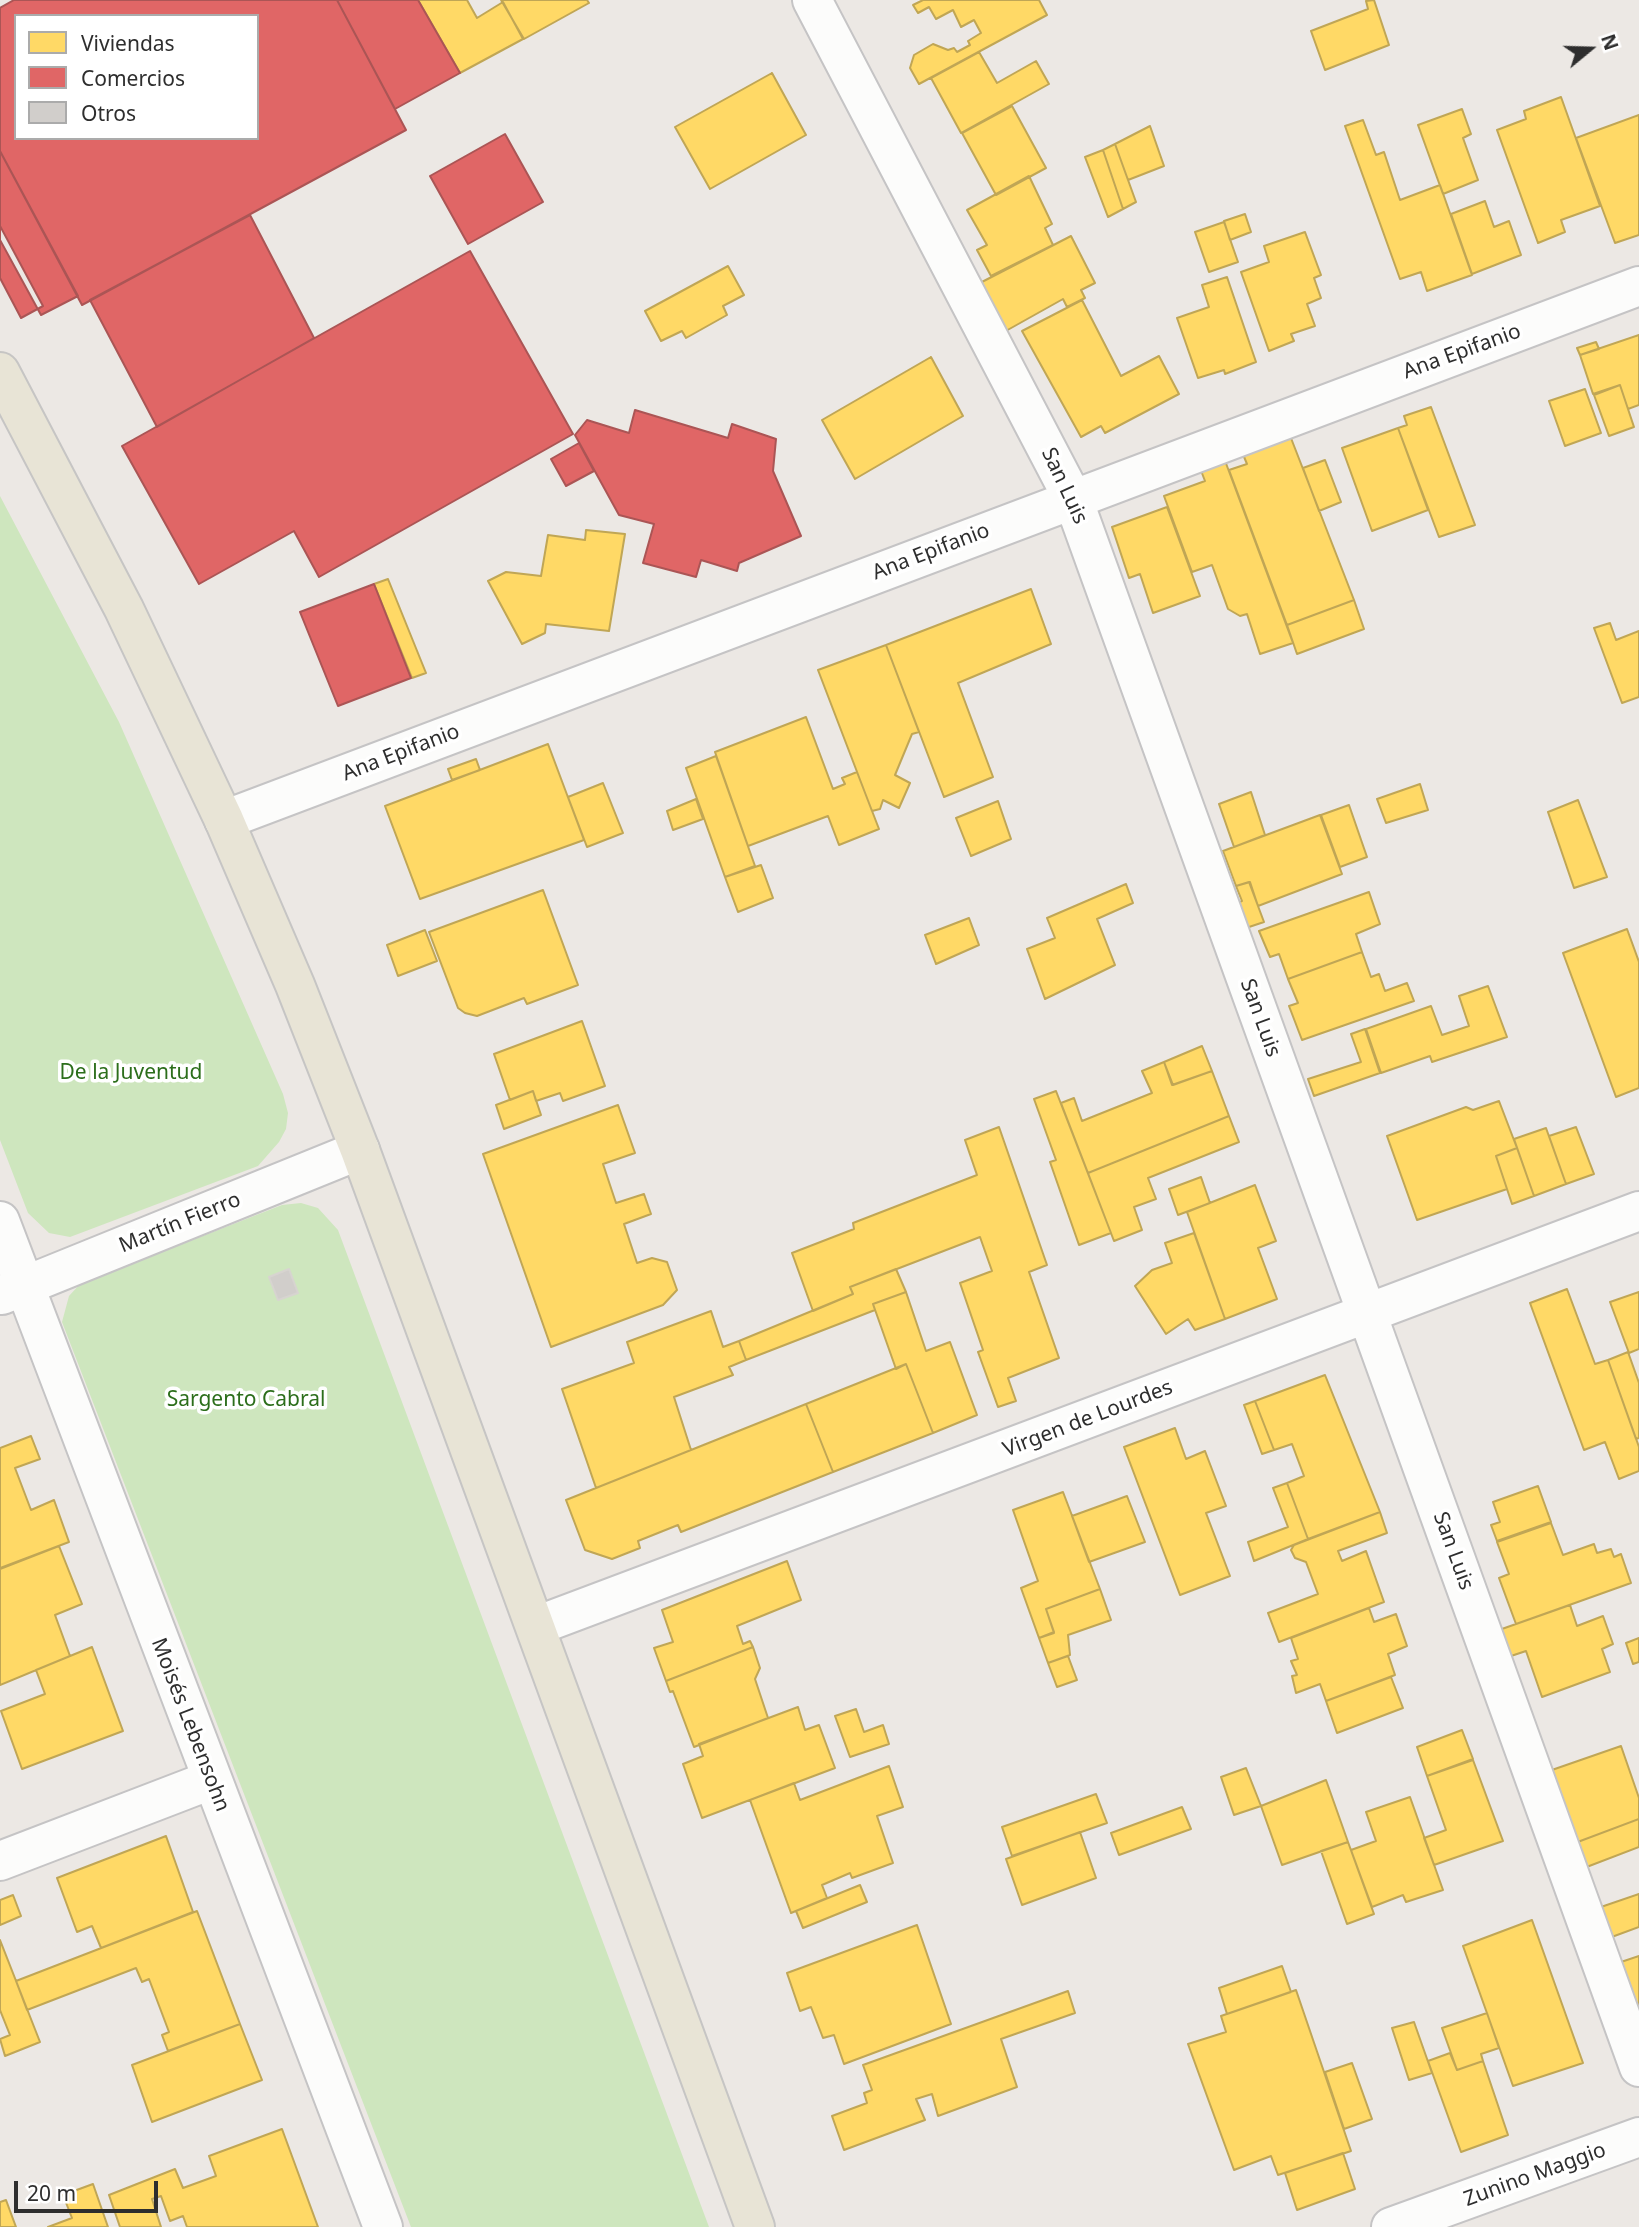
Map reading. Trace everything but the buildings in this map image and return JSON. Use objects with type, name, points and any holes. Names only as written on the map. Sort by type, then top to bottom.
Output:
[{"type":"main road","points":[[0,372],[124,609],[225,820],[360,1150],[755,2227]]},
{"type":"street","name":"San Luis","points":[[812,0],[1073,499],[1639,2067]]},
{"type":"street","name":"Ana Epifanio","points":[[225,820],[1639,286]]},
{"type":"street","name":"Martín Fierro","points":[[12,1291],[360,1150]]},
{"type":"street","name":"Virgen de Lourdes","points":[[536,1626],[1639,1211]]},
{"type":"street","name":"Moisés Lebensohn","points":[[0,1221],[12,1291],[211,1780],[383,2227]]},
{"type":"street","points":[[0,1861],[211,1780]]},
{"type":"street","name":"Zunino Maggio","points":[[1391,2227],[1639,2137]]},
{"type":"green space","name":"De la Juventud","points":[[0,496],[119,722],[283,1094],[288,1113],[286,1129],[279,1142],[258,1166],[70,1237],[49,1233],[28,1213],[0,1140]]},
{"type":"green space","name":"Sargento Cabral","points":[[301,1203],[318,1208],[338,1230],[709,2227],[411,2227],[62,1322],[69,1296],[80,1284],[282,1205]]}]
